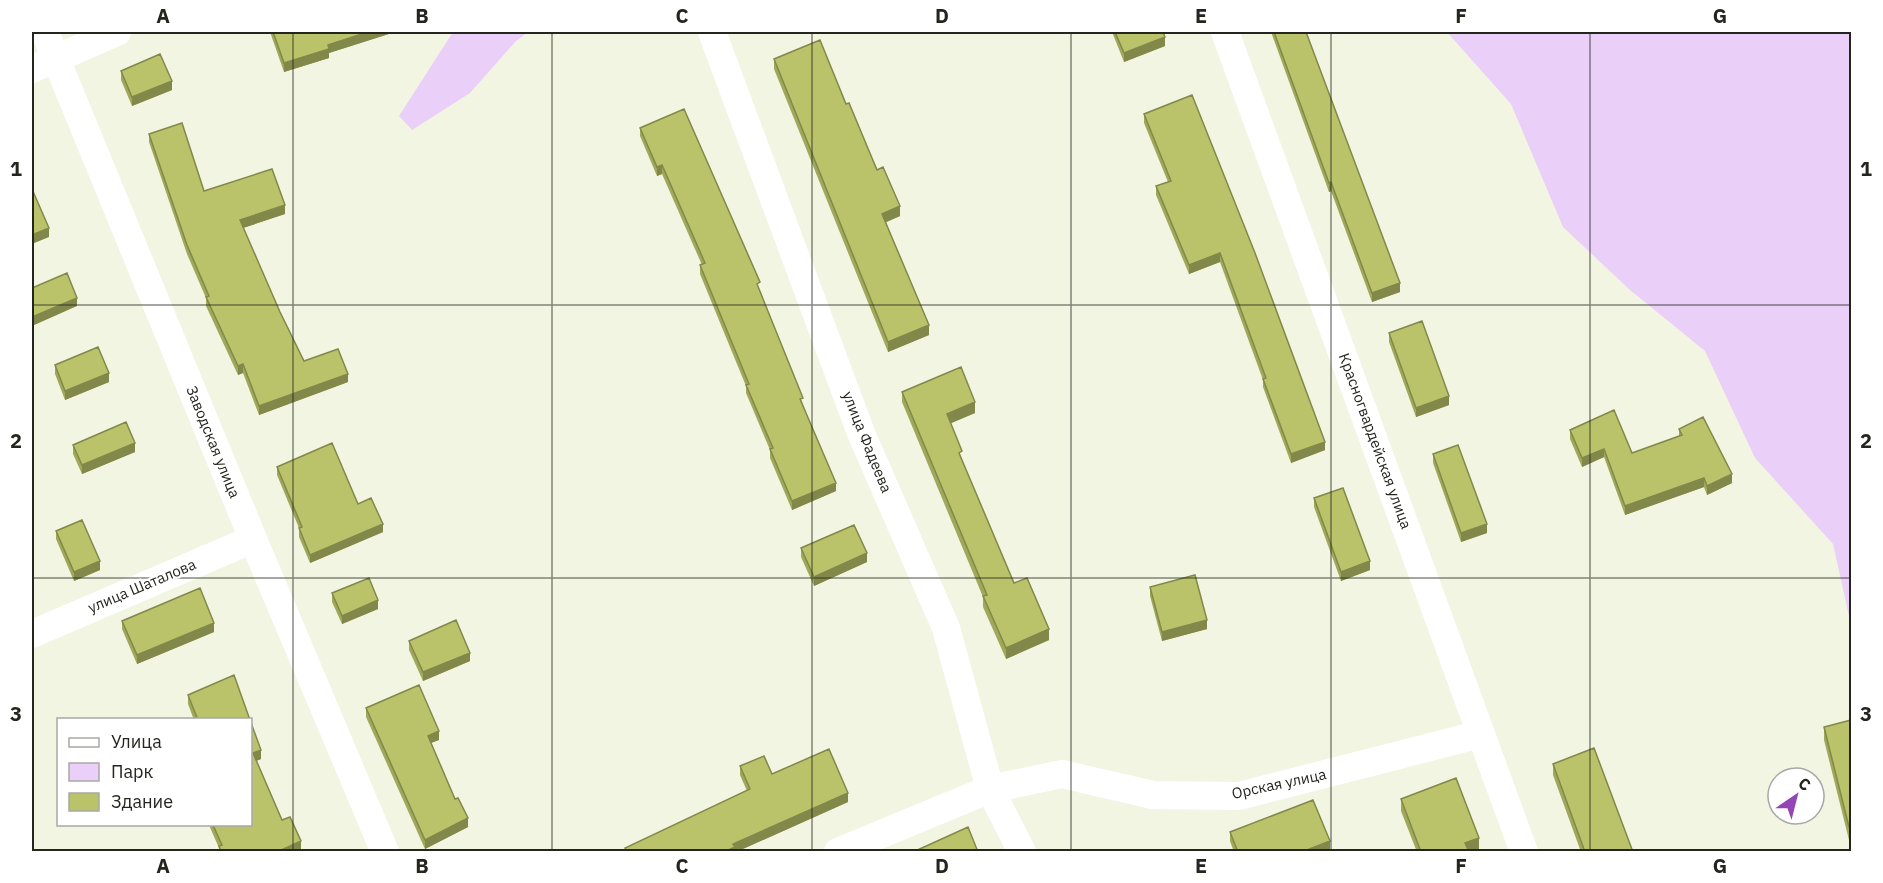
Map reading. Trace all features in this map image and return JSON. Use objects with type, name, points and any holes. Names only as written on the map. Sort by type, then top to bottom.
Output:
[{"type":"street","name":"Заводская улица","points":[[45,32],[44,64],[253,539],[385,852]]},
{"type":"street","points":[[44,64],[117,32]]},
{"type":"street","name":"улица Фадеева","points":[[712,32],[861,433],[945,627],[990,789],[1022,852]]},
{"type":"street","name":"Красногвардейская улица","points":[[1225,32],[1524,852]]},
{"type":"street","name":"улица Шаталова","points":[[32,634],[253,539]]},
{"type":"street","name":"Орская улица","points":[[838,852],[990,789],[1062,774],[1153,795],[1239,796],[1481,734]]},
{"type":"green space","points":[[453,32],[528,32],[516,41],[470,93],[412,130],[399,116]]},
{"type":"green space","points":[[1447,32],[1851,32],[1851,625],[1833,544],[1755,458],[1705,351],[1630,290],[1563,227],[1511,104]]},
{"type":"building","points":[[273,32],[368,32],[328,45],[329,49],[284,63]]},
{"type":"building","points":[[1115,32],[1163,32],[1165,37],[1124,53]]},
{"type":"building","points":[[1274,32],[1306,32],[1400,283],[1372,293]]},
{"type":"building","points":[[820,40],[846,104],[849,103],[877,170],[883,167],[900,206],[882,214],[929,325],[888,342],[774,59]]},
{"type":"building","points":[[160,54],[172,81],[132,97],[121,71]]},
{"type":"building","points":[[1192,95],[1255,253],[1325,442],[1291,454],[1220,253],[1189,265],[1156,186],[1171,181],[1144,114]]},
{"type":"building","points":[[684,109],[760,282],[757,284],[803,398],[800,399],[836,483],[792,501],[770,449],[773,448],[746,385],[749,384],[700,265],[705,263],[662,165],[657,167],[640,128]]},
{"type":"building","points":[[182,123],[204,191],[272,169],[285,205],[240,220],[304,361],[338,349],[348,374],[259,406],[243,364],[238,366],[206,297],[209,296],[187,245],[149,134]]},
{"type":"building","points":[[32,189],[49,228],[32,235]]},
{"type":"building","points":[[67,273],[77,298],[32,317],[32,288]]},
{"type":"building","points":[[1422,321],[1449,396],[1416,408],[1389,333]]},
{"type":"building","points":[[98,347],[109,373],[65,391],[55,365]]},
{"type":"building","points":[[961,367],[975,402],[947,414],[962,451],[959,453],[1014,583],[1027,578],[1049,629],[1006,648],[983,596],[987,595],[902,392]]},
{"type":"building","points":[[1614,410],[1632,453],[1682,435],[1679,429],[1703,417],[1732,474],[1707,486],[1704,478],[1625,506],[1604,449],[1582,458],[1570,430]]},
{"type":"building","points":[[126,422],[135,443],[82,465],[73,445]]},
{"type":"building","points":[[332,443],[358,504],[371,498],[383,524],[310,555],[299,528],[302,527],[277,467]]},
{"type":"building","points":[[1458,445],[1487,524],[1461,533],[1433,454]]},
{"type":"building","points":[[1343,488],[1370,561],[1341,572],[1314,498]]},
{"type":"building","points":[[82,520],[100,561],[74,572],[56,531]]},
{"type":"building","points":[[854,525],[867,553],[814,577],[801,548]]},
{"type":"building","points":[[1195,575],[1207,620],[1162,632],[1150,587]]},
{"type":"building","points":[[369,578],[378,600],[342,616],[332,593]]},
{"type":"building","points":[[200,588],[214,623],[137,655],[122,621]]},
{"type":"building","points":[[456,620],[470,653],[423,672],[409,641]]},
{"type":"building","points":[[234,675],[249,718],[197,718],[188,695]]},
{"type":"building","points":[[419,685],[439,731],[428,736],[455,799],[458,798],[468,818],[425,840],[366,708]]},
{"type":"building","points":[[1851,720],[1851,827],[1849,827],[1824,727]]},
{"type":"building","points":[[252,725],[261,750],[253,753],[282,820],[290,817],[301,841],[277,852],[221,852],[219,846],[222,845],[213,826],[252,826]]},
{"type":"building","points":[[1594,748],[1633,852],[1585,852],[1553,764]]},
{"type":"building","points":[[829,749],[848,793],[733,844],[735,847],[724,852],[627,852],[625,848],[750,789],[740,766],[764,756],[772,774]]},
{"type":"building","points":[[1456,778],[1479,838],[1465,843],[1469,852],[1421,852],[1401,799]]},
{"type":"building","points":[[1313,800],[1330,841],[1302,852],[1238,852],[1230,832]]},
{"type":"building","points":[[968,827],[978,852],[913,852]]}]
